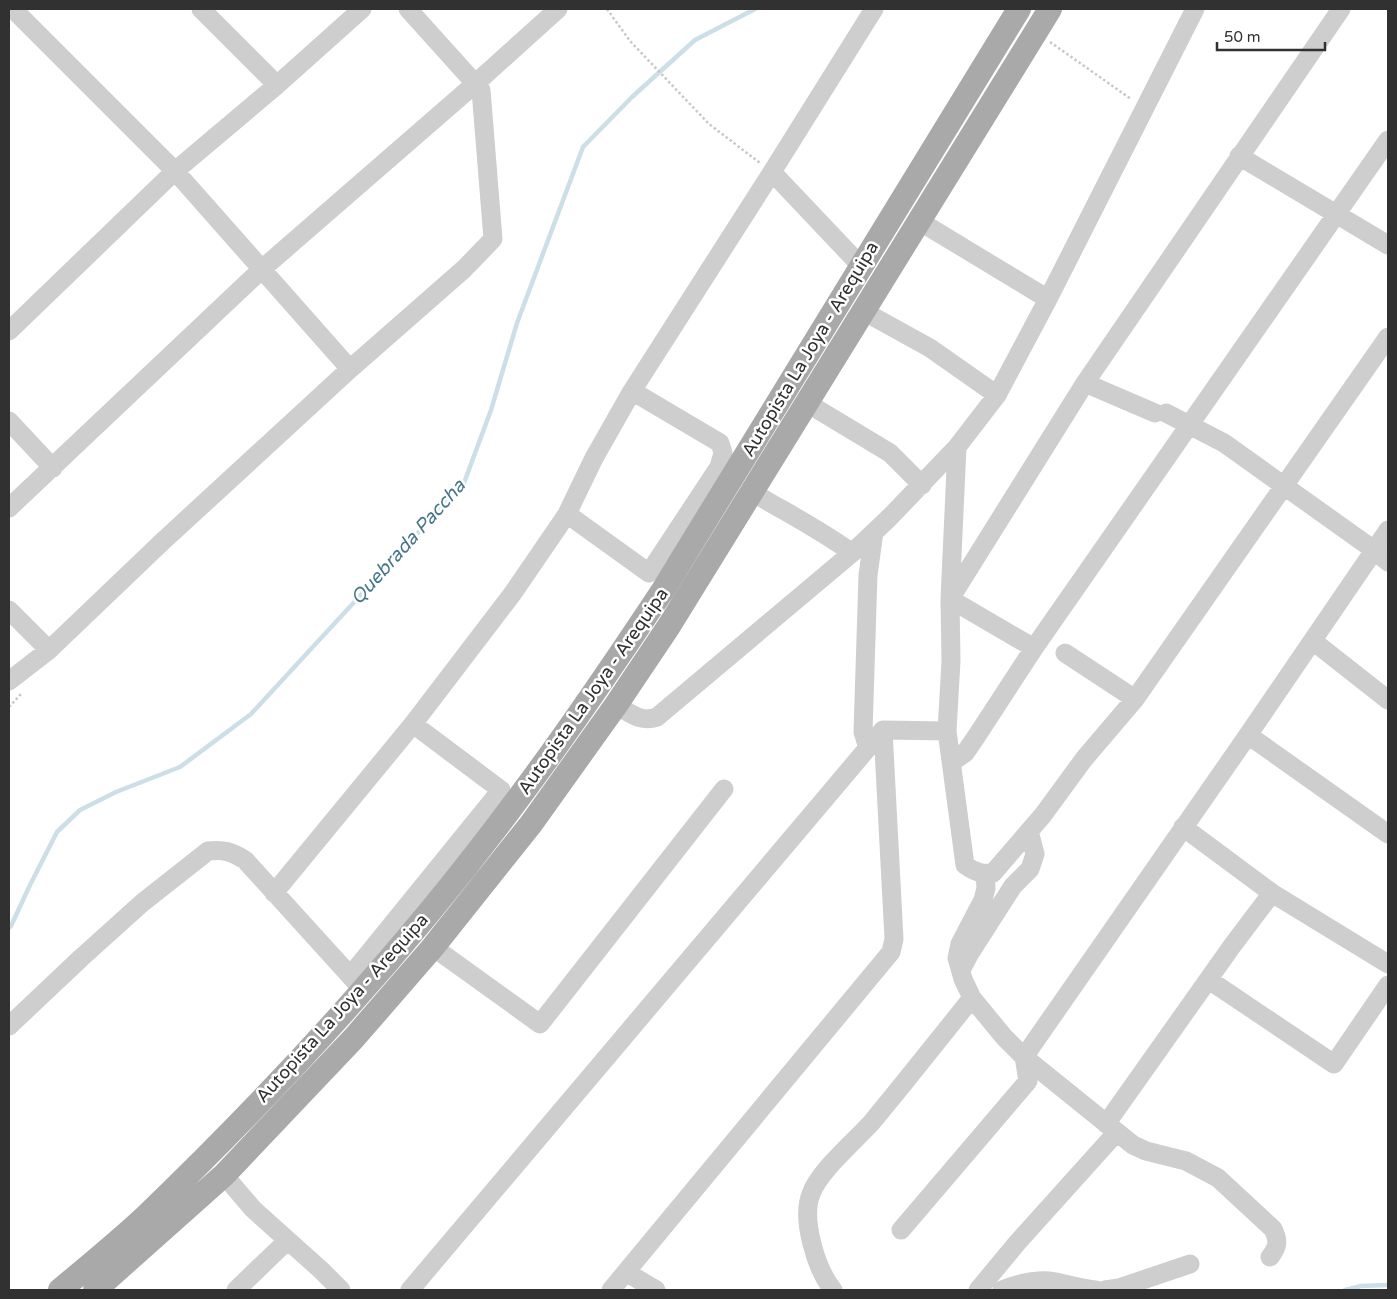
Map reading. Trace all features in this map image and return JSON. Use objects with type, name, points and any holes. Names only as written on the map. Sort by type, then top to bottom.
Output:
[{"type":"main road","name":"Autopista La Joya - Arequipa","points":[[60,1290],[144,1218],[306,1053],[357,982],[437,902],[516,802],[632,637],[725,472],[861,266],[1019,9]]},
{"type":"main road","name":"Autopista La Joya - Arequipa","points":[[95,1290],[224,1175],[354,1038],[433,947],[531,824],[616,705],[669,626],[1050,9]]},
{"type":"street","points":[[13,9],[175,171],[350,369]]},
{"type":"street","points":[[201,9],[277,85]]},
{"type":"street","points":[[9,331],[175,171],[277,85],[362,9]]},
{"type":"street","points":[[9,680],[49,650],[350,369],[464,269],[493,239],[481,90],[408,9]]},
{"type":"street","points":[[9,508],[262,269],[558,9]]},
{"type":"street","points":[[274,894],[413,724],[513,594],[567,514],[594,458],[632,391],[874,9]]},
{"type":"street","points":[[616,705],[642,720],[657,717],[852,553],[922,485],[957,447],[997,395],[1048,299],[1195,9]]},
{"type":"street","points":[[950,599],[1084,382],[1341,9]]},
{"type":"street","points":[[952,762],[971,745],[1034,648],[1388,140]]},
{"type":"street","points":[[1239,156],[1388,245]]},
{"type":"street","points":[[772,172],[861,266]]},
{"type":"street","points":[[919,220],[1048,299]]},
{"type":"street","points":[[863,311],[930,348],[997,395]]},
{"type":"street","points":[[957,447],[950,599],[951,661],[947,731],[965,864],[975,872],[985,874],[993,873],[1043,816],[1084,759],[1135,699],[1388,337]]},
{"type":"street","points":[[1084,382],[1191,425],[1224,443],[1381,556]]},
{"type":"street","points":[[567,514],[649,573],[725,472],[720,443],[632,391]]},
{"type":"street","points":[[807,403],[890,453],[922,485]]},
{"type":"street","points":[[9,421],[53,468]]},
{"type":"street","points":[[752,492],[830,537],[852,553]]},
{"type":"street","points":[[901,1230],[1028,1081],[1024,1057],[1312,641],[1381,556],[1388,530]]},
{"type":"street","points":[[868,748],[863,732],[868,574],[874,532]]},
{"type":"street","points":[[950,599],[1034,648]]},
{"type":"street","points":[[9,610],[49,650]]},
{"type":"street","points":[[1312,641],[1388,700]]},
{"type":"street","points":[[1065,653],[1135,699]]},
{"type":"street","points":[[9,1026],[135,909],[208,851],[221,849],[232,852],[245,860],[274,894],[357,982],[501,790],[413,724]]},
{"type":"street","points":[[883,730],[947,731]]},
{"type":"street","points":[[410,1290],[883,730]]},
{"type":"street","points":[[610,1290],[891,952],[894,939],[883,730]]},
{"type":"street","points":[[1248,735],[1388,834]]},
{"type":"street","points":[[433,947],[540,1024],[724,789]]},
{"type":"street","points":[[1182,828],[1272,893],[1388,964]]},
{"type":"street","points":[[961,970],[1013,886],[1030,869],[1035,854],[1029,831]]},
{"type":"street","points":[[985,874],[986,888],[983,900],[960,944],[957,958],[962,979],[972,998],[1004,1037],[1024,1057],[1111,1129],[1133,1145],[1146,1151],[1186,1161],[1218,1178],[1273,1230],[1278,1239],[1277,1248],[1270,1257]]},
{"type":"street","points":[[978,1290],[1111,1129],[1209,980],[1272,893]]},
{"type":"street","points":[[1209,980],[1334,1064],[1388,985]]},
{"type":"street","points":[[833,1290],[820,1271],[810,1236],[808,1205],[811,1193],[822,1176],[871,1123],[972,998]]},
{"type":"street","points":[[224,1175],[254,1209],[322,1270],[341,1290]]},
{"type":"street","points":[[236,1290],[288,1241]]},
{"type":"street","points":[[1105,1290],[1119,1288],[1190,1264]]},
{"type":"street","points":[[626,1272],[656,1290]]},
{"type":"street","points":[[1002,1290],[1014,1285],[1034,1281],[1050,1281],[1096,1290]]},
{"type":"path","points":[[607,9],[630,41],[709,124],[772,172]]},
{"type":"path","points":[[1036,32],[1145,109]]},
{"type":"waterway","name":"Quebrada Paccha","points":[[9,928],[57,832],[80,810],[116,792],[180,767],[251,714],[464,483],[491,410],[517,323],[583,147],[632,97],[695,40],[755,9]]},
{"type":"waterway","points":[[1345,1290],[1361,1286],[1388,1285]]}]
